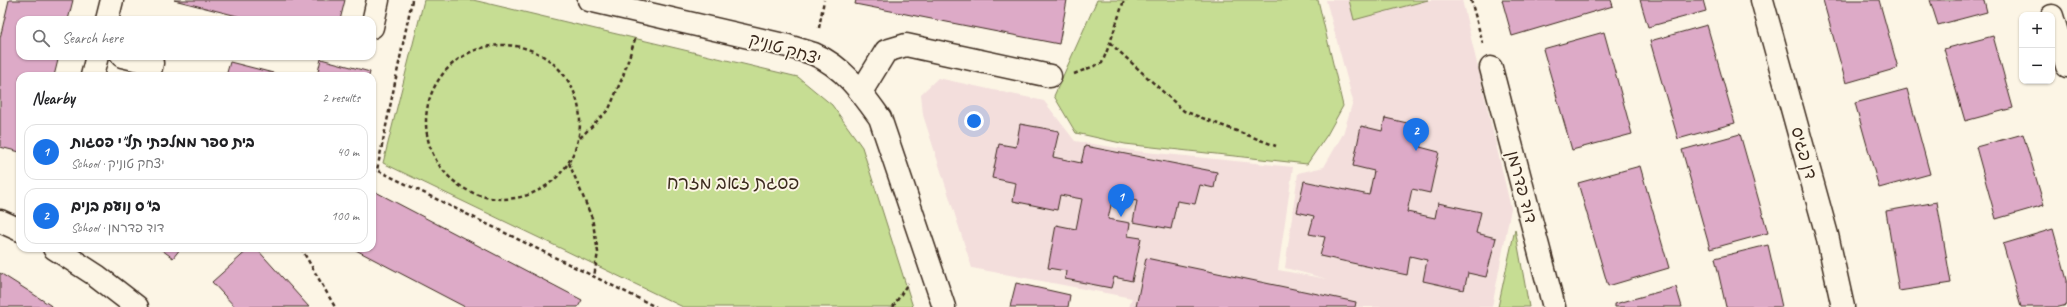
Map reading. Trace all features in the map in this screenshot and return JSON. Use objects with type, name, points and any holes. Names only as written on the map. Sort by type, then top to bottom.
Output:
[{"type":"street","points":[[108,16],[112,0]]},
{"type":"street","points":[[374,16],[378,0]]},
{"type":"street","name":"יצחק טוניק","points":[[589,0],[788,46],[814,54],[840,69],[861,92],[880,118],[944,307]]},
{"type":"street","name":"דן פגיס","points":[[1762,0],[1826,235],[1842,307]]},
{"type":"street","points":[[2047,0],[2051,12]]},
{"type":"street","points":[[2055,25],[2067,66]]},
{"type":"street","points":[[861,92],[886,51],[906,45],[1050,76]]},
{"type":"street","points":[[93,72],[96,60]]},
{"type":"street","points":[[139,60],[152,63],[150,72]]},
{"type":"street","name":"דוד פדרמן","points":[[1490,68],[1554,307]]},
{"type":"street","points":[[0,221],[16,228]]},
{"type":"street","points":[[60,252],[97,276],[137,307]]},
{"type":"path","points":[[412,0],[377,170],[656,307]]},
{"type":"path","points":[[1050,76],[1079,74],[1102,63],[1124,0]]},
{"type":"path","points":[[1471,0],[1490,68]]},
{"type":"path","points":[[580,139],[581,112],[572,86],[556,65],[526,47],[499,44],[473,50],[450,65],[434,87],[426,114],[428,140],[439,165],[458,184],[479,195],[506,199],[532,193],[555,179],[569,164],[580,139],[609,109],[623,76],[644,13]]},
{"type":"path","points":[[1110,43],[1184,111],[1276,146]]},
{"type":"path","points":[[569,164],[592,218],[598,252],[594,277]]},
{"type":"path","points":[[303,252],[335,307]]},
{"type":"shaded area","points":[[1326,0],[1462,0],[1511,208],[1492,307],[1129,307],[1132,298],[972,268],[923,115],[921,94],[938,78],[1044,101],[1075,141],[1136,151],[1293,167],[1278,270],[1327,279],[1285,268],[1298,173],[1324,167],[1343,134],[1353,101]]},
{"type":"green space","points":[[424,0],[473,0],[798,77],[832,105],[862,147],[913,307],[683,307],[383,163]]},
{"type":"green space","points":[[1097,0],[1318,0],[1343,106],[1327,135],[1307,164],[1125,144],[1076,133],[1054,96]]},
{"type":"green space","points":[[1349,0],[1428,0],[1354,20]]},
{"type":"green space","points":[[1515,229],[1529,307],[1498,307]]},
{"type":"building","points":[[9,0],[73,0],[69,16],[16,16],[16,60],[58,60],[55,72],[16,72],[16,151],[0,147],[0,38]]},
{"type":"building","points":[[174,0],[345,0],[341,16],[237,16]]},
{"type":"building","points":[[856,0],[1067,0],[1059,44],[855,4]]},
{"type":"building","points":[[1502,0],[1611,0],[1613,6],[1512,36]]},
{"type":"building","points":[[1640,0],[1703,0],[1706,11],[1648,27]]},
{"type":"building","points":[[1823,0],[1879,0],[1898,68],[1846,83]]},
{"type":"building","points":[[1930,0],[1984,0],[1987,12],[1938,25]]},
{"type":"building","points":[[1707,25],[1735,123],[1678,139],[1650,41]]},
{"type":"building","points":[[1604,32],[1632,134],[1572,150],[1543,49]]},
{"type":"building","points":[[1993,36],[2013,108],[1965,121],[1944,49]]},
{"type":"building","points":[[321,60],[325,60],[370,72],[318,72]]},
{"type":"building","points":[[230,62],[269,72],[227,72]]},
{"type":"building","points":[[1907,89],[1930,174],[1879,188],[1855,103]]},
{"type":"building","points":[[1385,118],[1425,127],[1420,147],[1439,152],[1430,193],[1412,189],[1407,212],[1435,218],[1438,203],[1481,212],[1476,233],[1496,238],[1486,277],[1468,273],[1464,290],[1423,281],[1427,260],[1410,256],[1407,275],[1320,256],[1325,237],[1309,234],[1314,216],[1297,212],[1304,181],[1369,195],[1374,171],[1353,166],[1361,126],[1382,131]]},
{"type":"building","points":[[1020,124],[1059,131],[1053,157],[1081,163],[1085,146],[1217,172],[1214,188],[1200,185],[1195,204],[1177,201],[1171,229],[1133,222],[1137,201],[1113,196],[1108,219],[1130,223],[1128,236],[1141,238],[1132,281],[1114,277],[1111,288],[1065,279],[1066,271],[1048,268],[1056,225],[1076,229],[1082,199],[1060,195],[1057,210],[1013,201],[1016,183],[992,178],[999,144],[1016,147]]},
{"type":"building","points":[[1740,134],[1768,233],[1710,249],[1682,150]]},
{"type":"building","points":[[2023,134],[2044,205],[1996,219],[1976,147]]},
{"type":"building","points":[[1640,166],[1669,268],[1608,286],[1578,183]]},
{"type":"building","points":[[376,192],[582,300],[578,307],[465,307],[360,252],[376,252]]},
{"type":"building","points":[[1937,202],[1951,283],[1899,291],[1886,211]]},
{"type":"building","points":[[2053,229],[2067,280],[2067,305],[2059,307],[2021,307],[2003,244]]},
{"type":"building","points":[[1768,245],[1782,307],[1726,307],[1715,258]]},
{"type":"building","points":[[165,252],[178,252],[173,258]]},
{"type":"building","points":[[246,252],[260,252],[309,307],[235,307],[212,282]]},
{"type":"building","points":[[1146,258],[1356,302],[1355,307],[1136,307]]},
{"type":"building","points":[[0,273],[27,290],[53,307],[0,307]]},
{"type":"building","points":[[1016,283],[1070,295],[1068,307],[1010,307]]},
{"type":"building","points":[[1676,287],[1682,307],[1615,307],[1615,304]]},
{"type":"place","name":"בי\"ס נועם בנים","points":[[1416,151]]},
{"type":"place","name":"בית ספר ממלכתי תל\"י פסגות","points":[[1121,217]]},
{"type":"district","name":"פסגת זאב מזרח","points":[[733,183]]}]
